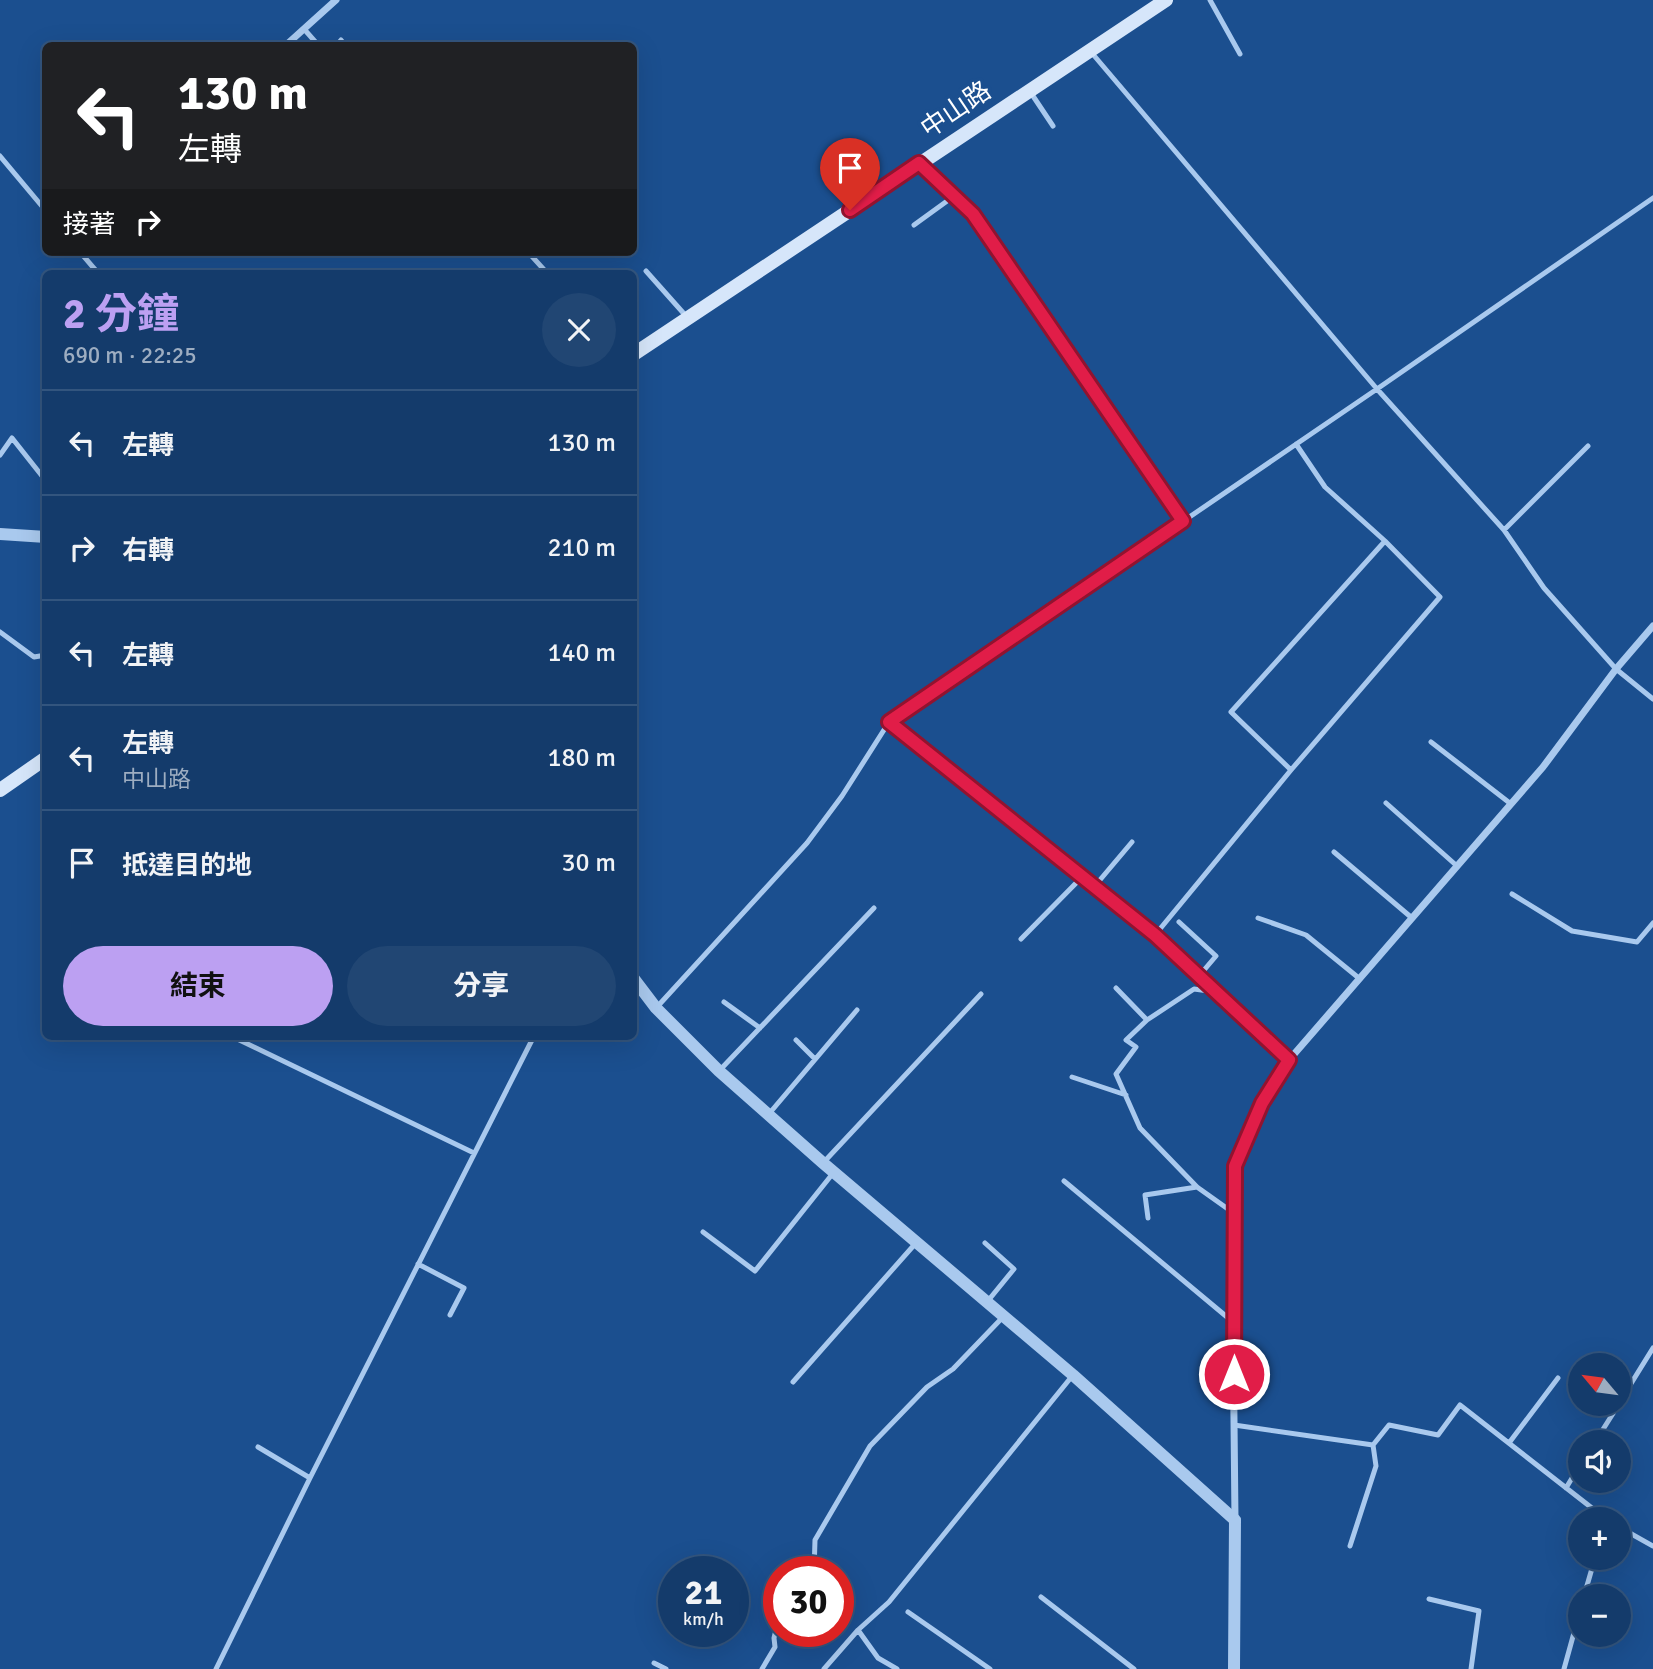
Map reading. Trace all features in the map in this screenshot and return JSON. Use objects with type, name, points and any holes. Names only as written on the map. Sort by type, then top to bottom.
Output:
[{"type":"main road","name":"中山路","points":[[637,352],[1166,0]]},
{"type":"main road","points":[[0,790],[42,761]]},
{"type":"street","points":[[289,42],[336,0]]},
{"type":"street","points":[[0,534],[42,537]]},
{"type":"street","points":[[1234,1669],[1235,1166],[1262,1103],[1289,1060],[1543,768],[1616,669],[1653,626]]},
{"type":"street","points":[[637,983],[656,1008],[719,1071],[1073,1375],[1235,1521]]},
{"type":"lane","points":[[1210,0],[1240,54]]},
{"type":"lane","points":[[304,29],[315,42]]},
{"type":"lane","points":[[1090,50],[1377,389],[1504,530],[1544,588],[1616,669],[1653,699]]},
{"type":"lane","points":[[1029,90],[1053,126]]},
{"type":"lane","points":[[0,156],[42,206]]},
{"type":"lane","points":[[919,163],[973,214],[1183,521]]},
{"type":"lane","points":[[915,225],[954,196]]},
{"type":"lane","points":[[656,1008],[807,843],[842,796],[889,722],[1653,198]]},
{"type":"lane","points":[[83,256],[95,270]]},
{"type":"lane","points":[[532,256],[544,270]]},
{"type":"lane","points":[[646,271],[688,318]]},
{"type":"lane","points":[[0,455],[12,438],[42,476]]},
{"type":"lane","points":[[1155,935],[1291,770],[1440,597],[1385,541],[1325,487],[1296,444]]},
{"type":"lane","points":[[1504,530],[1588,446]]},
{"type":"lane","points":[[1291,770],[1231,712],[1385,541]]},
{"type":"lane","points":[[0,632],[34,657],[42,656]]},
{"type":"lane","points":[[889,722],[1155,935],[1289,1060]]},
{"type":"lane","points":[[1431,741],[1511,804]]},
{"type":"lane","points":[[1386,803],[1457,866]]},
{"type":"lane","points":[[1094,887],[1132,842]]},
{"type":"lane","points":[[1334,852],[1412,918]]},
{"type":"lane","points":[[1020,939],[1082,877]]},
{"type":"lane","points":[[1512,894],[1572,931],[1637,942],[1653,923]]},
{"type":"lane","points":[[719,1071],[874,908]]},
{"type":"lane","points":[[1258,918],[1306,935],[1360,979]]},
{"type":"lane","points":[[1179,922],[1216,956],[1199,976]]},
{"type":"lane","points":[[1116,988],[1147,1020]]},
{"type":"lane","points":[[1216,992],[1194,989],[1147,1020],[1126,1040],[1136,1048],[1116,1074],[1140,1128],[1197,1188],[1235,1214]]},
{"type":"lane","points":[[823,1163],[981,994]]},
{"type":"lane","points":[[724,1002],[760,1028]]},
{"type":"lane","points":[[768,1115],[857,1010]]},
{"type":"lane","points":[[239,1040],[474,1153]]},
{"type":"lane","points":[[216,1669],[532,1040]]},
{"type":"lane","points":[[796,1040],[815,1059]]},
{"type":"lane","points":[[1072,1077],[1126,1095]]},
{"type":"lane","points":[[704,1232],[755,1271],[834,1172]]},
{"type":"lane","points":[[1064,1181],[1233,1322]]},
{"type":"lane","points":[[1148,1218],[1144,1195],[1197,1188]]},
{"type":"lane","points":[[793,1382],[918,1242]]},
{"type":"lane","points":[[985,1243],[1014,1269],[987,1302]]},
{"type":"lane","points":[[418,1264],[464,1288],[450,1315]]},
{"type":"lane","points":[[814,1556],[815,1540],[870,1446],[927,1387],[953,1368],[1003,1316]]},
{"type":"lane","points":[[1631,1384],[1653,1348]]},
{"type":"lane","points":[[824,1669],[858,1630],[889,1602],[1073,1375]]},
{"type":"lane","points":[[1509,1443],[1558,1378]]},
{"type":"lane","points":[[1350,1546],[1376,1466],[1373,1445],[1389,1424],[1438,1435],[1460,1405],[1591,1507]]},
{"type":"lane","points":[[1234,1425],[1373,1445]]},
{"type":"lane","points":[[258,1447],[310,1478]]},
{"type":"lane","points":[[1631,1534],[1653,1546]]},
{"type":"lane","points":[[1041,1597],[1134,1669]]},
{"type":"lane","points":[[1429,1599],[1479,1611],[1471,1669]]},
{"type":"lane","points":[[908,1612],[990,1669]]},
{"type":"lane","points":[[858,1630],[878,1658],[897,1669]]},
{"type":"lane","points":[[762,1669],[775,1647]]},
{"type":"lane","points":[[1564,1669],[1570,1647]]},
{"type":"lane","points":[[654,1663],[666,1669]]},
{"type":"route","points":[[850,210],[919,163],[973,214],[1183,521],[889,722],[1155,935],[1289,1060],[1262,1103],[1235,1166],[1234,1374]]}]
